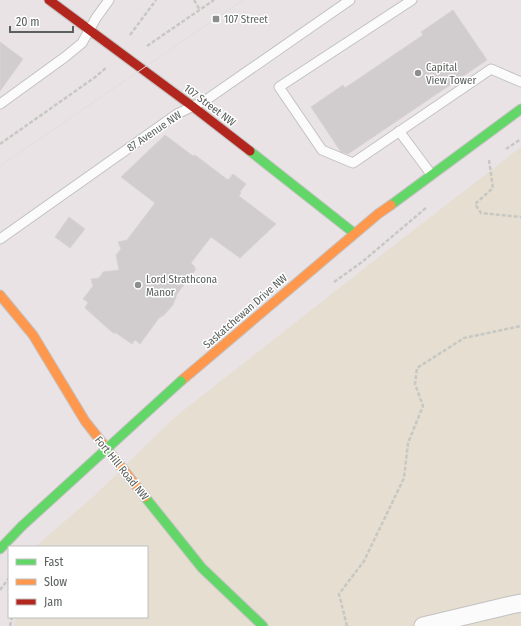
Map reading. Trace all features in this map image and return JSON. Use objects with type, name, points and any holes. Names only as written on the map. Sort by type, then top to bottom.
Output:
[{"type":"street","name":"107 Street NW","points":[[49,0],[192,106],[354,233]]},
{"type":"street","name":"Saskatchewan Drive NW","points":[[0,549],[22,526],[181,381],[354,233],[521,108]]},
{"type":"street","name":"Fort Hill Road NW","points":[[0,295],[33,335],[85,421],[202,568],[263,626]]},
{"type":"street","points":[[423,626],[511,604],[521,603]]},
{"type":"lane","points":[[0,104],[82,43],[96,18],[109,0]]},
{"type":"lane","name":"87 Avenue NW","points":[[0,239],[177,114],[206,100],[350,0]]},
{"type":"lane","points":[[412,0],[279,87],[322,150],[353,163],[491,69],[521,82]]},
{"type":"lane","points":[[399,131],[431,174]]},
{"type":"path","points":[[127,39],[156,0]]},
{"type":"path","points":[[194,0],[200,10]]},
{"type":"path","points":[[141,50],[214,0]]},
{"type":"path","points":[[0,144],[94,78],[110,64]]},
{"type":"path","points":[[483,164],[489,160],[492,188],[475,204],[481,213],[521,217]]},
{"type":"path","points":[[333,283],[362,262],[431,203]]},
{"type":"path","points":[[347,626],[339,594],[364,560],[404,478],[408,443],[423,406],[415,384],[417,368],[464,338],[521,326]]},
{"type":"path","points":[[0,590],[8,579]]},
{"type":"shaded area","points":[[521,147],[521,626],[14,626],[16,618],[148,618],[148,546],[36,546],[95,495],[175,417]]},
{"type":"building","name":"Capital View Tower","points":[[453,10],[487,60],[348,154],[341,152],[311,107],[343,85],[345,88],[423,35],[421,32]]},
{"type":"building","points":[[0,42],[23,59],[0,91]]},
{"type":"building","points":[[165,135],[228,180],[233,174],[246,184],[239,196],[276,224],[240,258],[211,237],[191,263],[196,269],[177,294],[173,305],[164,315],[159,318],[140,344],[135,340],[132,344],[116,333],[113,333],[85,308],[88,302],[83,299],[93,286],[91,279],[99,278],[103,272],[119,270],[116,255],[121,249],[118,242],[127,240],[155,203],[121,177]]},
{"type":"building","points":[[69,217],[85,229],[70,248],[55,237]]},
{"type":"tram line","points":[[0,166],[243,0]]},
{"type":"traffic: fast","points":[[391,205],[521,109]]},
{"type":"traffic: fast","points":[[250,151],[354,233]]},
{"type":"traffic: fast","points":[[22,526],[181,381]]},
{"type":"traffic: fast","points":[[145,497],[202,568],[263,626]]},
{"type":"traffic: fast","points":[[0,549],[22,526]]},
{"type":"traffic: slow","points":[[181,381],[378,214],[391,205]]},
{"type":"traffic: slow","points":[[0,295],[33,335],[85,421],[145,497]]},
{"type":"traffic: jam","points":[[49,0],[250,151]]},
{"type":"place","name":"107 Street","points":[[216,19]]},
{"type":"place","name":"Capital View Tower","points":[[418,73]]},
{"type":"place","name":"Lord Strathcona Manor","points":[[138,285]]}]
